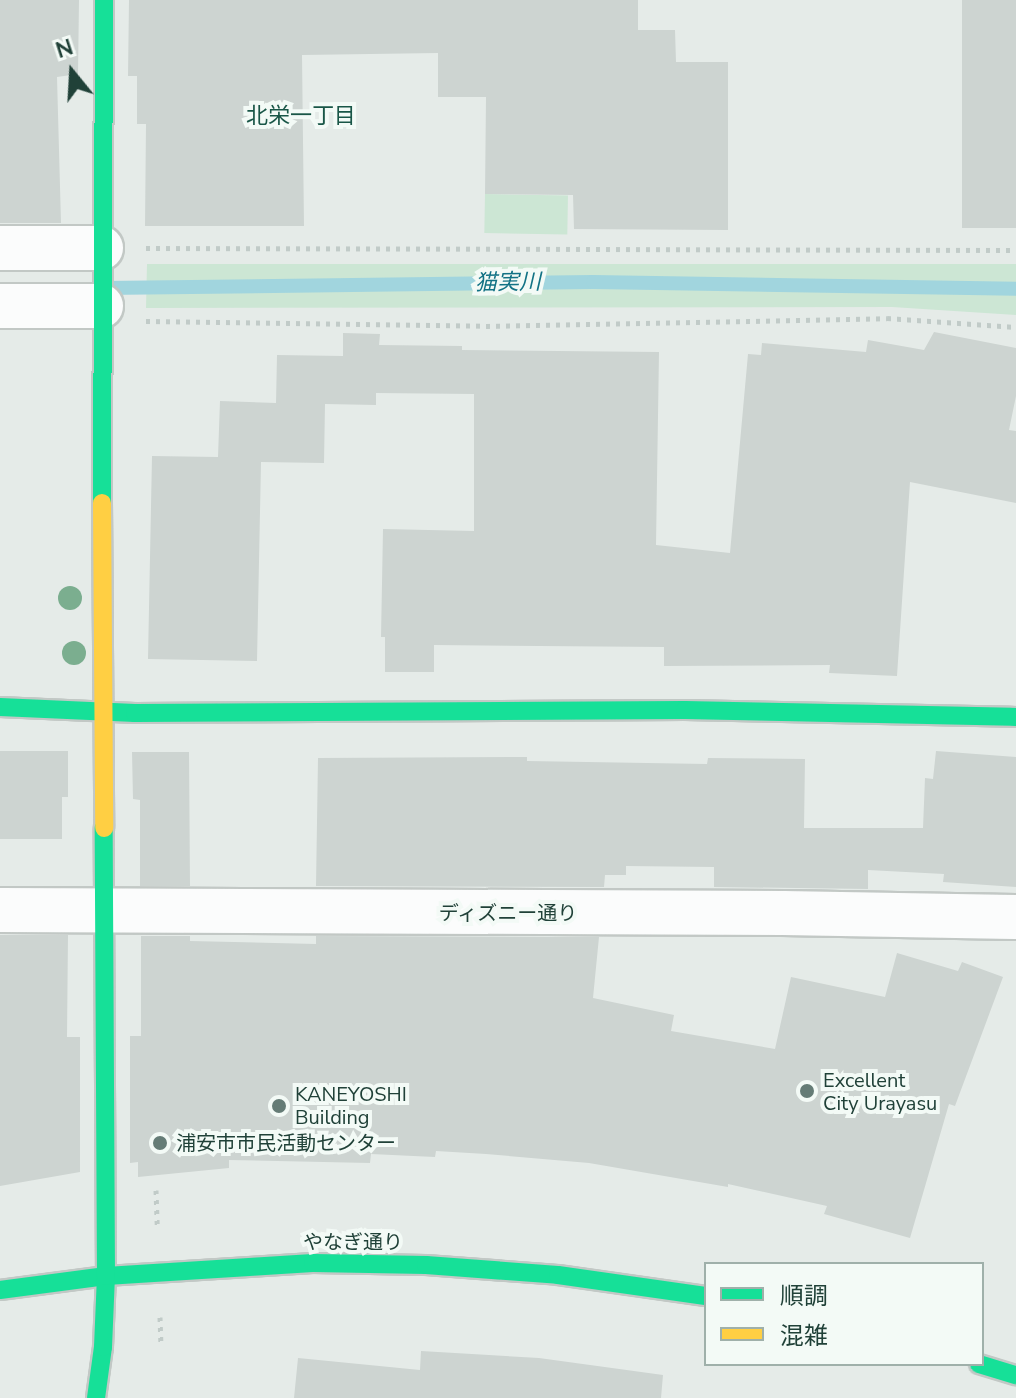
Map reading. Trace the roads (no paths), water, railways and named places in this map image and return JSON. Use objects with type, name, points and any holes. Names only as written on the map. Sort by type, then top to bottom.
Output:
[{"type":"street","points":[[96,1398],[103,1347],[106,1276],[101,313],[104,0]]},
{"type":"street","points":[[0,248],[101,248]]},
{"type":"street","points":[[0,306],[101,313]]},
{"type":"street","points":[[0,707],[103,712],[685,710],[1016,717]]},
{"type":"street","name":"ディズニー通り","points":[[0,910],[1016,917]]},
{"type":"street","name":"やなぎ通り","points":[[0,1290],[106,1276],[313,1263],[426,1265],[558,1275],[704,1296]]},
{"type":"street","points":[[984,1365],[1016,1375]]},
{"type":"waterway","name":"猫実川","points":[[104,288],[593,282],[1016,289]]},
{"type":"place","name":"Excellent City Urayasu","points":[[807,1091]]},
{"type":"place","name":"KANEYOSHI Building","points":[[279,1106]]},
{"type":"place","name":"浦安市市民活動センター","points":[[160,1143]]},
{"type":"district","name":"北栄一丁目","points":[[301,117]]}]
